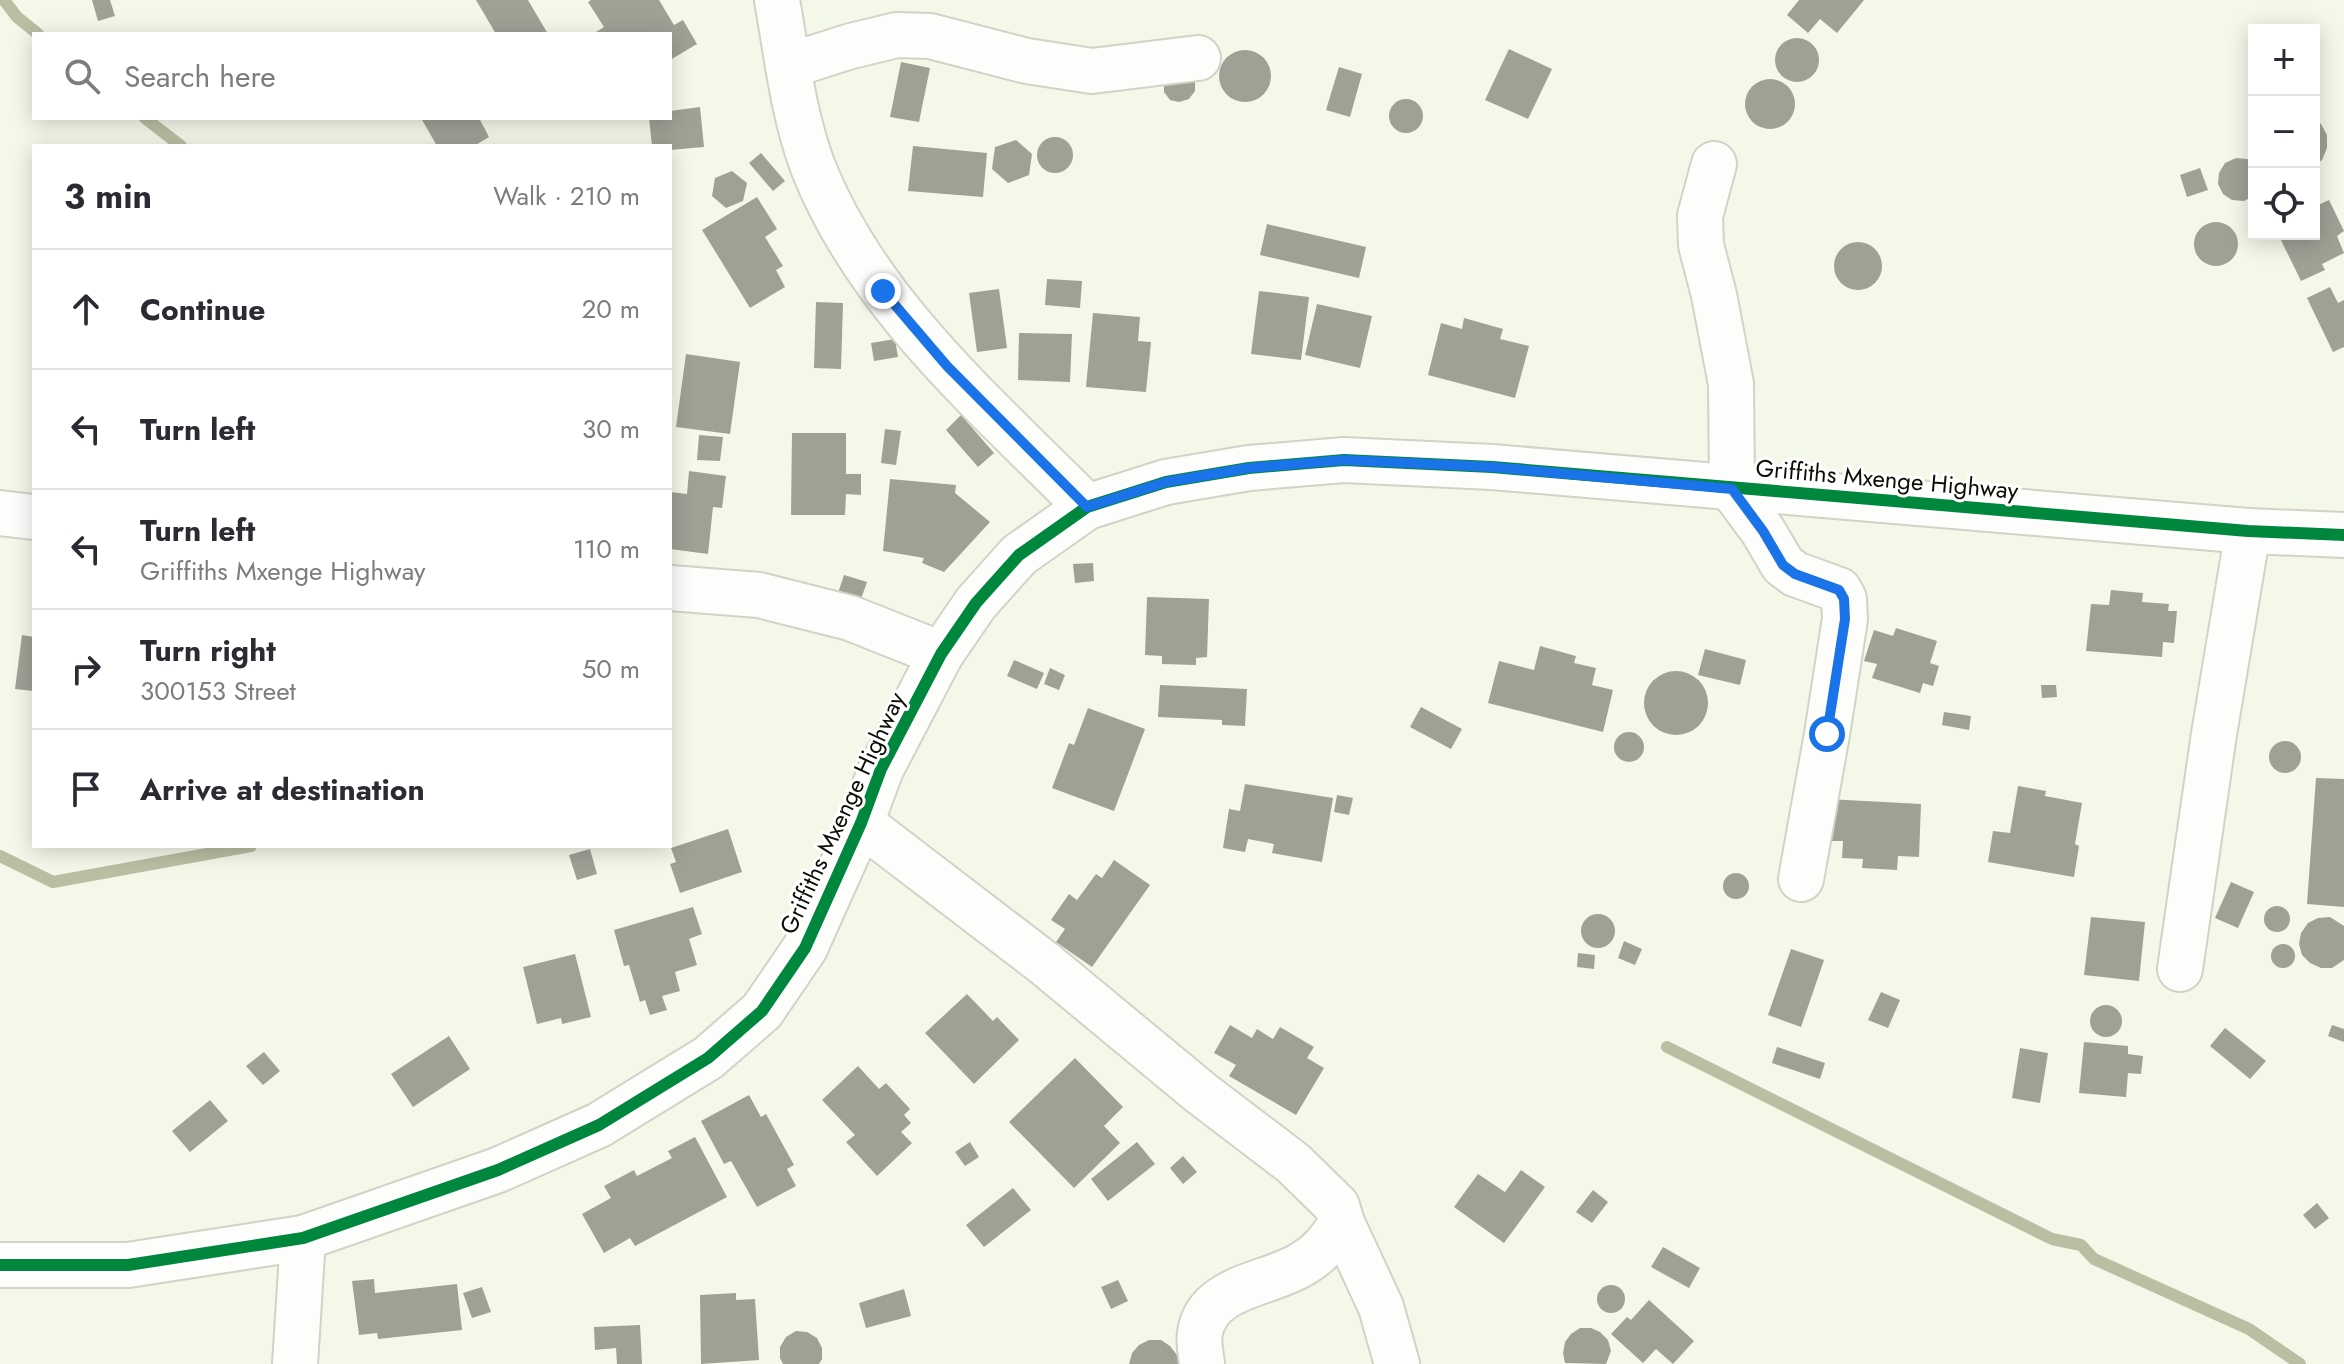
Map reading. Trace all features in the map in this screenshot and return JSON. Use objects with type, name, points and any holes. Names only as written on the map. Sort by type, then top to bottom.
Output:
[{"type":"street","points":[[777,0],[795,104],[813,166],[841,227],[883,291],[947,366],[1087,507]]},
{"type":"street","points":[[788,66],[897,35],[930,36],[1027,61],[1092,71],[1198,58]]},
{"type":"street","points":[[1714,164],[1700,216],[1701,245],[1731,384],[1732,489],[1783,565],[1795,574],[1839,590],[1844,599],[1845,619],[1801,879]]},
{"type":"street","name":"Griffiths Mxenge Highway","points":[[0,1265],[128,1265],[303,1238],[498,1170],[599,1125],[708,1058],[762,1011],[805,948],[861,823],[881,769],[941,654],[976,603],[1019,555],[1087,507],[1166,482],[1249,468],[1344,460],[1506,468],[2248,531],[2344,535]]},
{"type":"street","points":[[0,513],[32,517]]},
{"type":"street","points":[[2180,969],[2214,734],[2248,531]]},
{"type":"street","points":[[672,588],[759,595],[850,618],[941,654]]},
{"type":"street","points":[[861,823],[1044,963],[1201,1093],[1293,1163],[1337,1206],[1381,1307],[1397,1364]]},
{"type":"street","points":[[1202,1364],[1199,1335],[1206,1314],[1216,1303],[1230,1293],[1303,1264],[1329,1242],[1342,1223]]},
{"type":"street","points":[[295,1364],[303,1238]]},
{"type":"building","points":[[92,0],[110,0],[115,16],[98,21]]},
{"type":"building","points":[[476,0],[528,0],[547,32],[495,32]]},
{"type":"building","points":[[659,0],[674,25],[683,20],[697,44],[672,59],[672,32],[596,32],[604,27],[588,2]]},
{"type":"building","points":[[1799,0],[1864,0],[1837,33],[1820,19],[1808,33],[1787,15]]},
{"type":"building","points":[[1797,38],[1813,44],[1819,60],[1813,76],[1797,82],[1781,76],[1775,60],[1781,44]]},
{"type":"building","points":[[1509,49],[1552,69],[1528,119],[1485,100]]},
{"type":"building","points":[[1245,50],[1263,58],[1271,76],[1263,94],[1245,102],[1227,94],[1219,76],[1227,58]]},
{"type":"building","points":[[901,62],[930,68],[919,122],[890,117]]},
{"type":"building","points":[[1339,67],[1362,74],[1350,117],[1326,110]]},
{"type":"building","points":[[1188,73],[1195,81],[1195,91],[1189,99],[1179,102],[1170,100],[1164,92],[1164,82]]},
{"type":"building","points":[[1770,79],[1787,87],[1795,104],[1787,121],[1770,129],[1753,121],[1745,104],[1753,87]]},
{"type":"building","points":[[1406,99],[1418,104],[1423,116],[1418,128],[1406,133],[1394,128],[1389,116],[1394,104]]},
{"type":"building","points":[[700,107],[704,147],[672,150],[672,144],[652,144],[649,120],[672,120],[672,111]]},
{"type":"building","points":[[422,120],[480,120],[489,137],[477,144],[436,144]]},
{"type":"building","points":[[2320,123],[2327,135],[2327,148],[2320,162]]},
{"type":"building","points":[[1055,137],[1068,142],[1073,155],[1068,168],[1055,173],[1042,168],[1037,155],[1042,142]]},
{"type":"building","points":[[1016,140],[1032,154],[1029,175],[1008,183],[992,169],[995,147]]},
{"type":"building","points":[[913,146],[987,153],[983,197],[908,191]]},
{"type":"building","points":[[761,153],[785,181],[773,191],[749,163]]},
{"type":"building","points":[[2236,158],[2248,160],[2248,199],[2232,200],[2223,194],[2218,184],[2219,173],[2225,163]]},
{"type":"building","points":[[2200,168],[2208,190],[2187,197],[2180,175]]},
{"type":"building","points":[[732,171],[747,183],[743,201],[726,208],[712,196],[715,178]]},
{"type":"building","points":[[757,197],[777,229],[765,237],[783,266],[776,270],[785,287],[750,308],[702,230]]},
{"type":"building","points":[[2329,200],[2344,231],[2337,236],[2344,253],[2322,264],[2325,270],[2301,281],[2281,240],[2320,240],[2320,204]]},
{"type":"building","points":[[2216,222],[2231,229],[2238,244],[2231,259],[2216,266],[2201,259],[2194,244],[2201,229]]},
{"type":"building","points":[[1267,224],[1366,247],[1359,278],[1260,255]]},
{"type":"building","points":[[1858,242],[1875,249],[1882,266],[1875,283],[1858,290],[1841,283],[1834,266],[1841,249]]},
{"type":"building","points":[[1047,279],[1082,281],[1080,308],[1045,305]]},
{"type":"building","points":[[2330,287],[2338,303],[2344,300],[2344,347],[2333,352],[2307,298]]},
{"type":"building","points":[[999,289],[1007,348],[977,352],[969,293]]},
{"type":"building","points":[[1259,291],[1309,297],[1301,360],[1251,354]]},
{"type":"building","points":[[816,302],[843,303],[841,369],[814,368]]},
{"type":"building","points":[[1317,304],[1372,316],[1360,368],[1305,355]]},
{"type":"building","points":[[1093,313],[1140,317],[1138,341],[1151,342],[1146,392],[1086,387]]},
{"type":"building","points":[[1464,318],[1503,329],[1500,339],[1529,346],[1515,398],[1428,375],[1441,323],[1462,329]]},
{"type":"building","points":[[1019,333],[1072,334],[1070,382],[1018,380]]},
{"type":"building","points":[[895,339],[898,357],[874,361],[871,343]]},
{"type":"building","points":[[686,354],[740,362],[730,434],[676,427]]},
{"type":"building","points":[[961,415],[994,453],[978,467],[946,430]]},
{"type":"building","points":[[885,429],[901,431],[896,465],[881,463]]},
{"type":"building","points":[[792,433],[846,433],[846,474],[861,474],[861,495],[846,494],[845,515],[791,515]]},
{"type":"building","points":[[699,435],[723,437],[720,461],[697,460]]},
{"type":"building","points":[[689,471],[726,476],[722,508],[713,507],[708,554],[672,549],[672,492],[687,494]]},
{"type":"building","points":[[890,479],[956,485],[955,493],[990,522],[944,572],[922,563],[924,558],[883,551]]},
{"type":"building","points":[[1093,563],[1094,581],[1075,583],[1073,564]]},
{"type":"building","points":[[844,575],[867,582],[861,599],[838,593]]},
{"type":"building","points":[[2111,590],[2143,593],[2142,602],[2169,604],[2168,611],[2177,611],[2174,643],[2163,642],[2162,657],[2086,651],[2091,604],[2109,605]]},
{"type":"building","points":[[1147,597],[1209,599],[1207,657],[1196,658],[1196,665],[1162,664],[1162,656],[1145,655]]},
{"type":"building","points":[[1896,628],[1937,641],[1930,663],[1939,666],[1933,686],[1923,683],[1920,693],[1872,678],[1877,664],[1864,661],[1874,630],[1893,636]]},
{"type":"building","points":[[22,635],[32,637],[32,691],[15,689]]},
{"type":"building","points":[[1540,646],[1576,656],[1574,663],[1596,668],[1592,685],[1613,690],[1603,732],[1488,703],[1499,661],[1534,670]]},
{"type":"building","points":[[1705,649],[1746,660],[1740,685],[1698,675]]},
{"type":"building","points":[[1014,660],[1044,673],[1037,689],[1007,676]]},
{"type":"building","points":[[1050,668],[1065,675],[1059,690],[1044,684]]},
{"type":"building","points":[[1676,671],[1688,673],[1699,680],[1706,691],[1706,715],[1699,726],[1688,733],[1676,735],[1664,733],[1653,726],[1646,715],[1644,703],[1646,691],[1653,680],[1664,673]]},
{"type":"building","points":[[1160,685],[1247,689],[1245,726],[1222,725],[1222,720],[1158,717]]},
{"type":"building","points":[[2041,685],[2056,685],[2057,697],[2042,698]]},
{"type":"building","points":[[1421,707],[1462,729],[1451,749],[1410,727]]},
{"type":"building","points":[[1088,708],[1145,729],[1114,811],[1052,788],[1069,743],[1074,745]]},
{"type":"building","points":[[1944,712],[1971,716],[1969,730],[1942,725]]},
{"type":"building","points":[[1629,732],[1640,736],[1644,747],[1640,758],[1629,762],[1618,758],[1614,747],[1618,736]]},
{"type":"building","points":[[2285,741],[2297,745],[2301,757],[2297,769],[2285,773],[2273,769],[2269,757],[2273,745]]},
{"type":"building","points":[[2316,778],[2344,779],[2344,907],[2307,904]]},
{"type":"building","points":[[1245,784],[1333,798],[1322,862],[1272,853],[1274,844],[1248,839],[1245,852],[1223,848],[1229,809],[1240,811]]},
{"type":"building","points":[[2018,786],[2046,791],[2045,796],[2082,803],[2075,844],[2079,846],[2074,877],[1988,862],[1993,831],[2010,833]]},
{"type":"building","points":[[1337,795],[1353,798],[1349,815],[1334,812]]},
{"type":"building","points":[[1827,799],[1921,804],[1919,857],[1898,856],[1897,870],[1862,868],[1863,859],[1842,858],[1843,841],[1825,841]]},
{"type":"building","points":[[728,829],[742,872],[680,893],[670,864],[676,862],[672,848]]},
{"type":"building","points":[[590,849],[597,874],[577,880],[569,855]]},
{"type":"building","points":[[1114,860],[1150,885],[1092,967],[1056,942],[1065,929],[1051,920],[1069,894],[1077,900],[1096,874],[1102,878]]},
{"type":"building","points":[[1736,873],[1745,877],[1749,886],[1745,895],[1736,899],[1727,895],[1723,886],[1727,877]]},
{"type":"building","points":[[2231,882],[2254,892],[2238,928],[2215,918]]},
{"type":"building","points":[[2277,906],[2286,910],[2290,919],[2286,928],[2277,932],[2268,928],[2264,919],[2268,910]]},
{"type":"building","points":[[693,907],[702,934],[689,939],[697,965],[675,972],[680,991],[662,996],[667,1010],[650,1015],[645,1000],[640,1002],[629,965],[624,966],[614,930]]},
{"type":"building","points":[[1598,914],[1610,919],[1615,931],[1610,943],[1598,948],[1586,943],[1581,931],[1586,919]]},
{"type":"building","points":[[2091,917],[2145,922],[2139,981],[2084,975]]},
{"type":"building","points":[[2330,917],[2344,926],[2344,960],[2332,968],[2321,968],[2302,955],[2299,944],[2301,933],[2308,923]]},
{"type":"building","points":[[1624,941],[1642,949],[1635,965],[1618,958]]},
{"type":"building","points":[[2283,944],[2292,947],[2295,956],[2292,965],[2283,968],[2274,965],[2271,956],[2274,947]]},
{"type":"building","points":[[1791,949],[1824,960],[1801,1027],[1768,1015]]},
{"type":"building","points":[[1578,953],[1595,955],[1594,969],[1577,967]]},
{"type":"building","points":[[575,954],[591,1017],[562,1024],[561,1018],[537,1024],[523,967]]},
{"type":"building","points":[[1881,992],[1900,1000],[1888,1028],[1868,1020]]},
{"type":"building","points":[[967,994],[993,1021],[997,1017],[1019,1040],[974,1084],[925,1033]]},
{"type":"building","points":[[2106,1005],[2117,1010],[2122,1021],[2117,1032],[2106,1037],[2095,1032],[2090,1021],[2095,1010]]},
{"type":"building","points":[[1230,1025],[1252,1038],[1257,1029],[1273,1039],[1280,1027],[1314,1047],[1307,1058],[1324,1068],[1296,1115],[1229,1076],[1236,1065],[1214,1053]]},
{"type":"building","points":[[2332,1025],[2344,1029],[2344,1042],[2328,1036]]},
{"type":"building","points":[[2225,1028],[2266,1061],[2250,1079],[2210,1046]]},
{"type":"building","points":[[449,1036],[470,1069],[413,1107],[391,1074]]},
{"type":"building","points":[[2084,1042],[2128,1046],[2128,1054],[2143,1056],[2141,1074],[2128,1073],[2126,1097],[2079,1093]]},
{"type":"building","points":[[1777,1047],[1825,1063],[1820,1079],[1772,1063]]},
{"type":"building","points":[[2020,1048],[2048,1053],[2040,1103],[2012,1098]]},
{"type":"building","points":[[264,1052],[280,1071],[263,1085],[246,1066]]},
{"type":"building","points":[[1075,1058],[1123,1107],[1104,1126],[1120,1143],[1074,1188],[1009,1122]]},
{"type":"building","points":[[858,1066],[879,1089],[886,1083],[910,1109],[904,1115],[911,1123],[901,1132],[912,1143],[877,1176],[846,1142],[855,1135],[822,1100]]},
{"type":"building","points":[[749,1095],[761,1117],[766,1114],[794,1165],[787,1169],[796,1186],[757,1207],[731,1161],[724,1164],[701,1121]]},
{"type":"building","points":[[210,1100],[228,1121],[190,1152],[172,1131]]},
{"type":"building","points":[[695,1137],[727,1197],[635,1246],[630,1238],[604,1253],[582,1214],[611,1198],[604,1186],[634,1170],[637,1176],[672,1158],[668,1151]]},
{"type":"building","points":[[970,1142],[979,1157],[965,1166],[955,1152]]},
{"type":"building","points":[[1137,1142],[1155,1164],[1108,1201],[1091,1179]]},
{"type":"building","points":[[1183,1156],[1197,1172],[1183,1184],[1170,1168]]},
{"type":"building","points":[[1521,1170],[1545,1187],[1504,1243],[1454,1207],[1478,1174],[1505,1192]]},
{"type":"building","points":[[1013,1188],[1031,1210],[984,1247],[966,1225]]},
{"type":"building","points":[[1593,1190],[1608,1202],[1592,1223],[1576,1212]]},
{"type":"building","points":[[2317,1203],[2329,1218],[2315,1229],[2303,1215]]},
{"type":"building","points":[[1663,1247],[1700,1268],[1689,1288],[1651,1267]]},
{"type":"building","points":[[374,1279],[375,1293],[457,1284],[462,1330],[378,1339],[377,1333],[359,1335],[352,1281]]},
{"type":"building","points":[[1118,1280],[1128,1301],[1111,1309],[1101,1287]]},
{"type":"building","points":[[1611,1285],[1621,1289],[1625,1299],[1621,1309],[1611,1313],[1601,1309],[1597,1299],[1601,1289]]},
{"type":"building","points":[[482,1287],[491,1312],[472,1318],[463,1293]]},
{"type":"building","points":[[904,1289],[911,1316],[866,1328],[859,1303]]},
{"type":"building","points":[[736,1293],[736,1300],[755,1299],[759,1360],[701,1364],[700,1295]]},
{"type":"building","points":[[1649,1300],[1694,1341],[1673,1364],[1656,1349],[1643,1363],[1611,1334],[1627,1317],[1631,1320]]},
{"type":"building","points":[[640,1325],[642,1364],[617,1364],[616,1348],[595,1350],[594,1327]]},
{"type":"building","points":[[1580,1328],[1591,1328],[1608,1340],[1611,1351],[1606,1364],[1565,1363],[1565,1342]]},
{"type":"building","points":[[796,1331],[807,1332],[817,1338],[822,1348],[819,1364],[783,1364],[780,1347],[786,1337]]},
{"type":"building","points":[[1149,1340],[1161,1340],[1170,1346],[1179,1364],[1129,1364],[1132,1353]]},
{"type":"waterway","points":[[4,0],[17,17],[36,32]]},
{"type":"waterway","points":[[148,120],[178,144]]},
{"type":"waterway","points":[[0,856],[53,882],[240,848]]},
{"type":"waterway","points":[[1667,1047],[2052,1239],[2081,1245],[2094,1259],[2249,1329],[2300,1364]]},
{"type":"cycle path","points":[[0,1265],[128,1265],[303,1238],[498,1170],[599,1125],[708,1058],[762,1011],[805,948],[861,823],[881,769],[941,654],[976,603],[1019,555],[1087,507],[1166,482],[1249,468],[1344,460],[1492,467],[2248,531],[2344,535]]},
{"type":"route","points":[[883,291],[947,366],[1087,507],[1166,482],[1249,468],[1344,460],[1492,467],[1732,489],[1783,565],[1795,574],[1839,590],[1844,599],[1845,619],[1827,734]]}]
